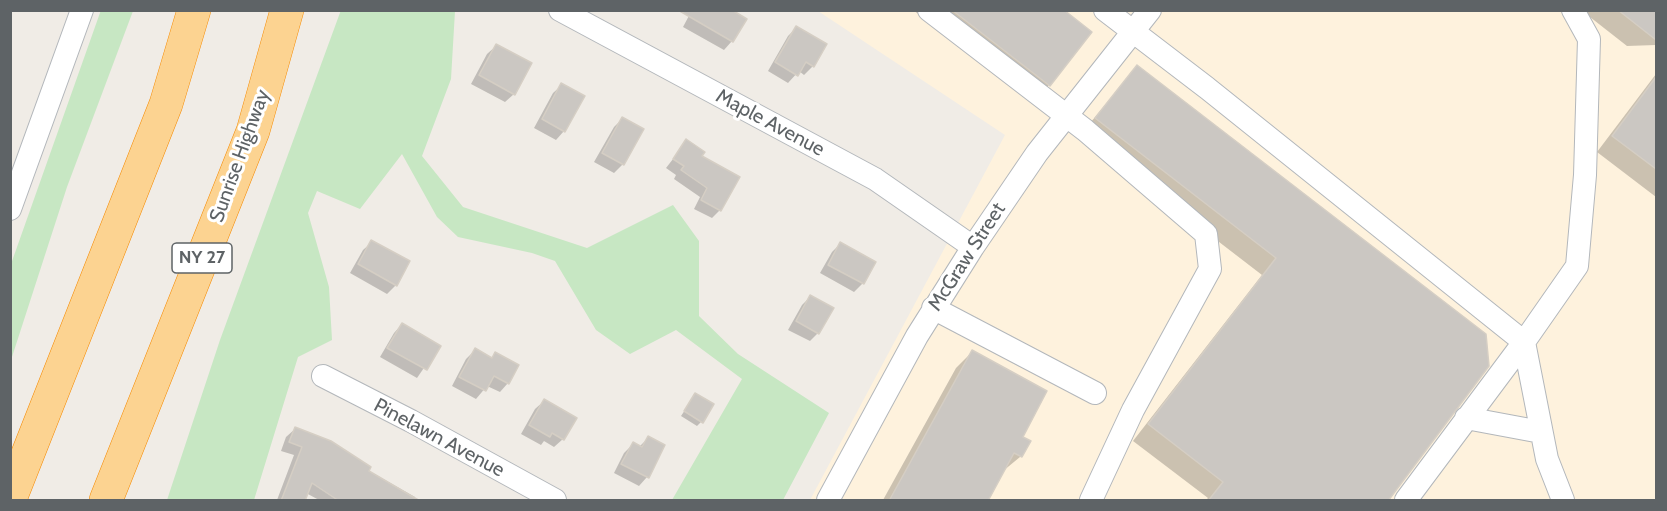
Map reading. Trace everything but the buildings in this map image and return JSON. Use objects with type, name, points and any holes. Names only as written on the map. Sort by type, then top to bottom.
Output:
[{"type":"highway","points":[[10,499],[166,104],[194,10]]},
{"type":"highway","name":"Sunrise Highway","points":[[106,501],[253,130],[287,10]]},
{"type":"street","points":[[12,202],[82,10]]},
{"type":"street","name":"Maple Avenue","points":[[560,10],[875,179],[973,247]]},
{"type":"street","points":[[929,10],[1136,171],[1206,234],[1210,269],[1132,410],[1091,501]]},
{"type":"street","points":[[1105,10],[1216,95],[1524,342],[1547,459],[1563,501]]},
{"type":"street","name":"McGraw Street","points":[[828,501],[933,308],[973,247],[1066,116],[1150,10]]},
{"type":"street","points":[[1407,500],[1577,266],[1585,175],[1589,39],[1573,10]]},
{"type":"street","points":[[933,308],[1095,393]]},
{"type":"street","name":"Pinelawn Avenue","points":[[323,376],[411,421],[555,501]]},
{"type":"street","points":[[1466,418],[1541,432]]},
{"type":"shaded area","points":[[818,11],[1656,11],[1656,500],[810,500],[1005,135]]},
{"type":"green space","points":[[101,10],[133,11],[67,187],[11,360],[11,264]]},
{"type":"green space","points":[[341,10],[455,11],[451,79],[422,156],[463,207],[587,248],[673,205],[699,241],[699,316],[738,354],[829,413],[783,500],[672,500],[742,379],[676,330],[630,354],[596,330],[555,261],[532,253],[458,237],[437,217],[402,154],[360,209],[317,191],[308,213],[329,287],[332,340],[298,357],[254,500],[167,500],[220,340]]}]
